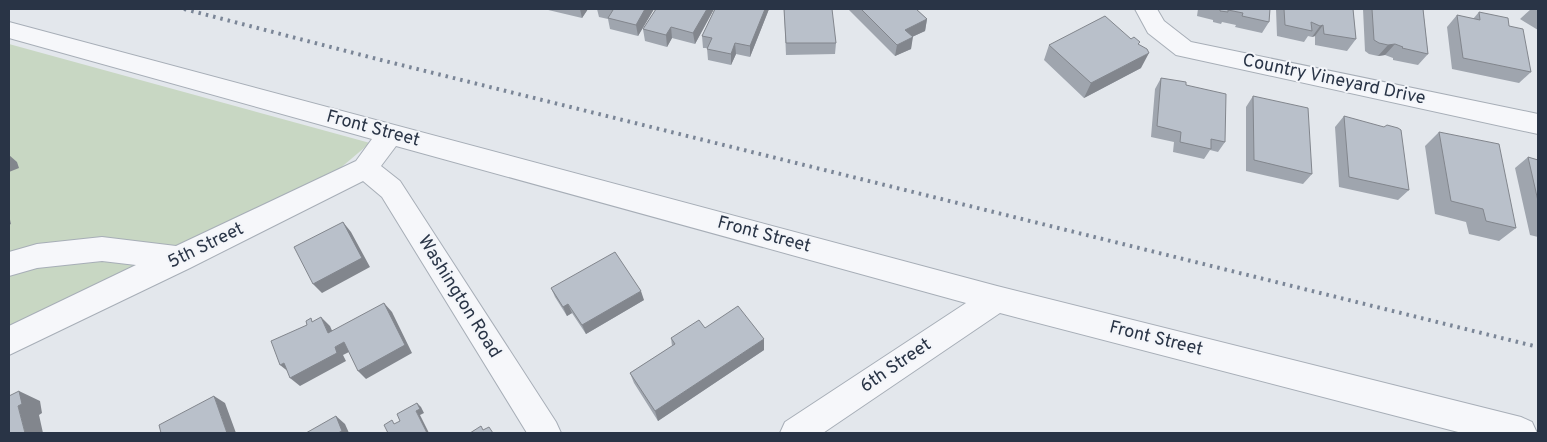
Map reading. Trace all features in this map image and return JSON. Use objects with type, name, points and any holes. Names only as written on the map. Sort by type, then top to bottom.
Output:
[{"type":"street","name":"Country Vineyard Drive","points":[[1146,9],[1156,27],[1184,49],[1538,124]]},
{"type":"street","name":"Front Street","points":[[9,30],[996,299],[1521,433]]},
{"type":"street","name":"5th Street","points":[[9,341],[365,168],[390,134]]},
{"type":"street","name":"Washington Road","points":[[365,168],[391,188],[546,433]]},
{"type":"street","points":[[9,264],[37,256],[102,249],[180,259]]},
{"type":"street","name":"6th Street","points":[[796,433],[996,299]]},
{"type":"green space","points":[[9,44],[370,143],[338,170],[9,327]]},
{"type":"building","points":[[609,9],[645,9],[636,25],[608,18],[613,10]]},
{"type":"building","points":[[656,9],[707,9],[693,33],[671,27],[666,35],[643,29]]},
{"type":"building","points":[[715,9],[765,9],[750,46],[735,43],[731,54],[707,49],[712,38],[702,36]]},
{"type":"building","points":[[784,9],[832,9],[836,43],[786,43]]},
{"type":"building","points":[[861,9],[916,9],[927,19],[905,30],[913,37],[897,45]]},
{"type":"building","points":[[1220,9],[1270,9],[1269,22],[1242,16],[1243,13],[1228,10],[1228,12],[1220,11]]},
{"type":"building","points":[[1284,9],[1353,9],[1356,39],[1324,34],[1323,25],[1320,26],[1311,22],[1312,31],[1285,25]]},
{"type":"building","points":[[1372,9],[1423,9],[1428,54],[1402,48],[1395,44],[1379,43],[1374,40]]},
{"type":"building","points":[[1479,12],[1508,18],[1509,26],[1523,29],[1531,72],[1463,58],[1457,15],[1480,20]]},
{"type":"building","points":[[1105,16],[1131,39],[1134,37],[1140,42],[1138,44],[1147,49],[1149,53],[1091,83],[1049,45]]},
{"type":"building","points":[[1161,78],[1186,82],[1186,85],[1226,94],[1225,142],[1211,139],[1211,149],[1180,142],[1181,132],[1157,126]]},
{"type":"building","points":[[1253,96],[1308,108],[1312,174],[1254,160]]},
{"type":"building","points":[[1344,116],[1384,127],[1387,125],[1401,130],[1409,190],[1349,177]]},
{"type":"building","points":[[1439,132],[1499,144],[1516,228],[1486,221],[1483,209],[1451,201]]},
{"type":"building","points":[[1528,157],[1538,160],[1538,201]]},
{"type":"building","points":[[343,222],[362,258],[313,284],[294,247]]},
{"type":"building","points":[[615,252],[641,291],[582,325],[568,304],[563,307],[551,288]]},
{"type":"building","points":[[384,303],[405,345],[358,371],[344,342],[335,347],[337,353],[290,378],[284,363],[280,365],[271,341],[307,325],[306,321],[311,318],[312,322],[321,317],[328,333]]},
{"type":"building","points":[[738,306],[764,339],[655,411],[630,373],[675,344],[671,338],[699,320],[705,328]]},
{"type":"building","points":[[19,391],[22,404],[18,406],[25,433],[9,433],[9,396]]},
{"type":"building","points":[[214,396],[227,433],[161,433],[159,425]]},
{"type":"building","points":[[417,403],[420,409],[416,411],[427,433],[388,433],[384,425],[392,420],[394,424],[400,421],[397,414]]},
{"type":"building","points":[[336,416],[342,431],[338,433],[306,433]]},
{"type":"building","points":[[481,426],[483,430],[489,427],[493,433],[470,433]]},
{"type":"railway","points":[[184,9],[381,60],[1538,347]]}]
